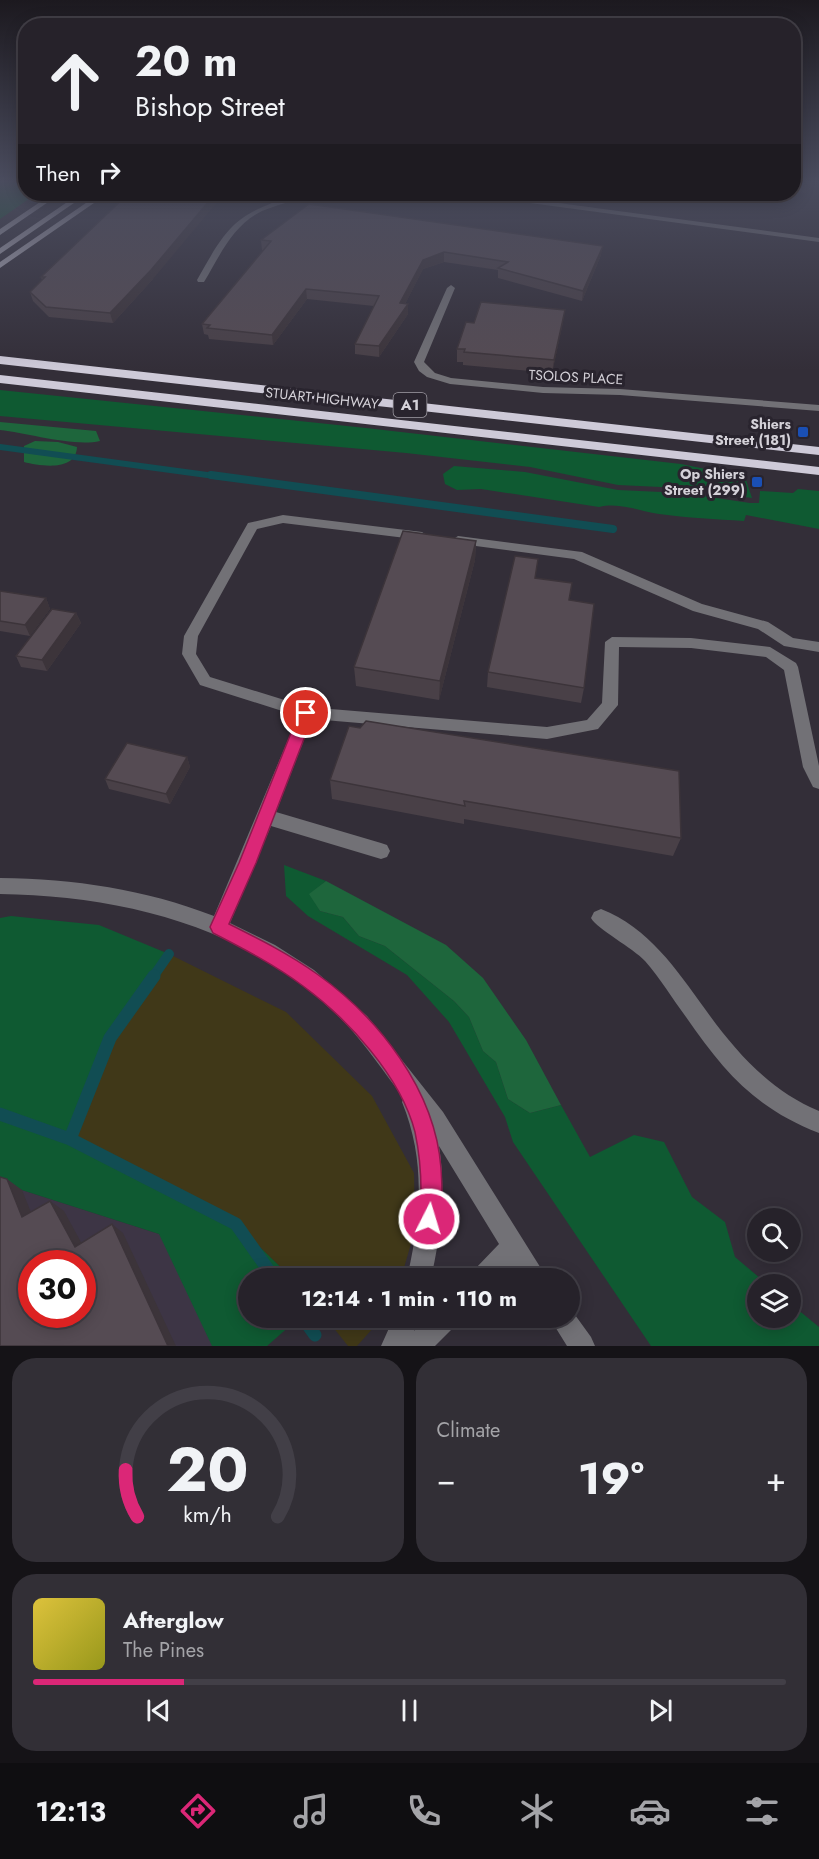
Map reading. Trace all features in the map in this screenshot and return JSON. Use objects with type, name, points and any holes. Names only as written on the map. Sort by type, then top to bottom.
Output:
[{"type":"highway","name":"STUART HIGHWAY","points":[[0,360],[819,451]]},
{"type":"highway","name":"STUART HIGHWAY","points":[[0,379],[819,471]]},
{"type":"main road","points":[[0,268],[32,245]]},
{"type":"street","points":[[201,280],[222,245]]},
{"type":"street","name":"TSOLOS PLACE","points":[[451,288],[419,362],[423,369],[431,375],[450,381],[543,390],[620,392],[819,408]]},
{"type":"street","points":[[819,647],[789,642],[763,625],[698,608],[577,555],[283,519],[252,526],[191,636],[189,654],[204,681],[306,713],[547,733],[592,725],[610,705],[612,642],[691,643],[770,652],[791,667],[811,767],[819,782]]},
{"type":"street","points":[[219,927],[266,817],[306,713]]},
{"type":"street","points":[[266,817],[381,851]]},
{"type":"street","points":[[0,886],[63,887],[142,899],[219,927],[310,980],[344,1008],[364,1029],[435,1120],[528,1268]]},
{"type":"street","points":[[601,918],[628,934],[656,958],[734,1064],[770,1098],[807,1119],[819,1122]]},
{"type":"street","points":[[401,1077],[417,1108],[429,1151],[432,1192],[425,1251],[421,1268]]},
{"type":"street","points":[[493,1268],[513,1247]]},
{"type":"street","points":[[394,1346],[402,1328]]},
{"type":"street","points":[[417,1346],[435,1328]]},
{"type":"street","points":[[570,1328],[582,1346]]},
{"type":"shaded area","points":[[0,1183],[159,1234],[244,1346],[0,1346]]},
{"type":"green space","points":[[0,390],[681,464],[745,477],[752,498],[682,488],[618,485],[530,467],[406,453],[0,416]]},
{"type":"green space","points":[[0,422],[96,431],[100,441],[64,441],[0,430]]},
{"type":"green space","points":[[35,441],[58,442],[77,447],[75,455],[64,464],[48,466],[24,462],[24,446]]},
{"type":"green space","points":[[454,466],[525,472],[618,490],[683,493],[750,503],[759,503],[760,491],[793,493],[798,489],[819,491],[819,529],[746,515],[744,521],[691,517],[659,514],[622,506],[599,507],[481,489],[457,490],[445,484],[443,474]]},
{"type":"green space","points":[[284,865],[326,881],[310,894],[320,911],[343,917],[359,936],[385,946],[454,1001],[469,1017],[483,1051],[496,1062],[508,1099],[530,1113],[561,1105],[590,1157],[634,1135],[664,1142],[692,1197],[725,1222],[735,1257],[755,1274],[747,1274],[747,1328],[801,1328],[801,1312],[819,1327],[819,1346],[651,1346],[513,1142],[505,1117],[449,1022],[407,975],[308,916],[286,896]]},
{"type":"green space","points":[[326,881],[446,945],[483,978],[526,1040],[561,1105],[530,1113],[508,1099],[496,1062],[483,1051],[469,1017],[454,1001],[385,946],[359,936],[343,917],[320,911],[309,894]]},
{"type":"green space","points":[[11,916],[99,925],[169,954],[110,1038],[70,1139],[236,1224],[282,1268],[238,1268],[238,1328],[287,1328],[267,1346],[212,1346],[159,1234],[0,1183],[0,918]]},
{"type":"sand","points":[[169,954],[286,1012],[372,1096],[414,1173],[415,1230],[404,1268],[282,1268],[236,1224],[70,1139],[110,1038]]},
{"type":"sand","points":[[334,1328],[373,1328],[357,1346],[348,1346]]},
{"type":"building","points":[[75,245],[172,245],[110,313],[46,307],[30,292],[45,277],[41,277]]},
{"type":"building","points":[[268,245],[603,246],[583,291],[498,268],[508,262],[444,252],[423,260],[400,303],[408,304],[379,346],[355,344],[379,296],[306,289],[272,335],[207,328],[210,325],[202,324]]},
{"type":"building","points":[[481,302],[565,310],[554,360],[464,352],[465,349],[457,349],[466,322],[474,323]]},
{"type":"building","points":[[403,531],[476,541],[440,681],[354,667]]},
{"type":"building","points":[[515,556],[538,559],[535,578],[572,583],[569,600],[594,604],[584,688],[488,672]]},
{"type":"building","points":[[0,591],[46,598],[25,625],[0,621]]},
{"type":"building","points":[[52,609],[76,613],[42,660],[16,656]]},
{"type":"building","points":[[366,721],[679,771],[681,838],[464,801],[465,806],[330,780],[349,726],[360,728]]},
{"type":"building","points":[[127,743],[187,757],[166,794],[105,779]]},
{"type":"building","points":[[0,1177],[7,1179],[22,1217],[50,1201],[75,1247],[112,1224],[168,1346],[0,1346]]},
{"type":"waterway","points":[[0,447],[222,477]]},
{"type":"waterway","points":[[211,475],[613,529]]},
{"type":"waterway","points":[[153,977],[169,954]]},
{"type":"waterway","points":[[70,1139],[110,1038],[154,976]]},
{"type":"waterway","points":[[0,1114],[70,1139]]},
{"type":"waterway","points":[[70,1139],[236,1224],[267,1268]]},
{"type":"waterway","points":[[310,1328],[315,1335]]},
{"type":"place","name":"Shiers Street (181)","points":[[803,432]]},
{"type":"place","name":"Op Shiers Street (299)","points":[[757,482]]},
{"type":"route","points":[[306,713],[232,901],[219,927],[270,954],[310,980],[344,1008],[385,1053],[401,1077],[424,1127],[429,1151],[432,1192],[429,1219]]}]
